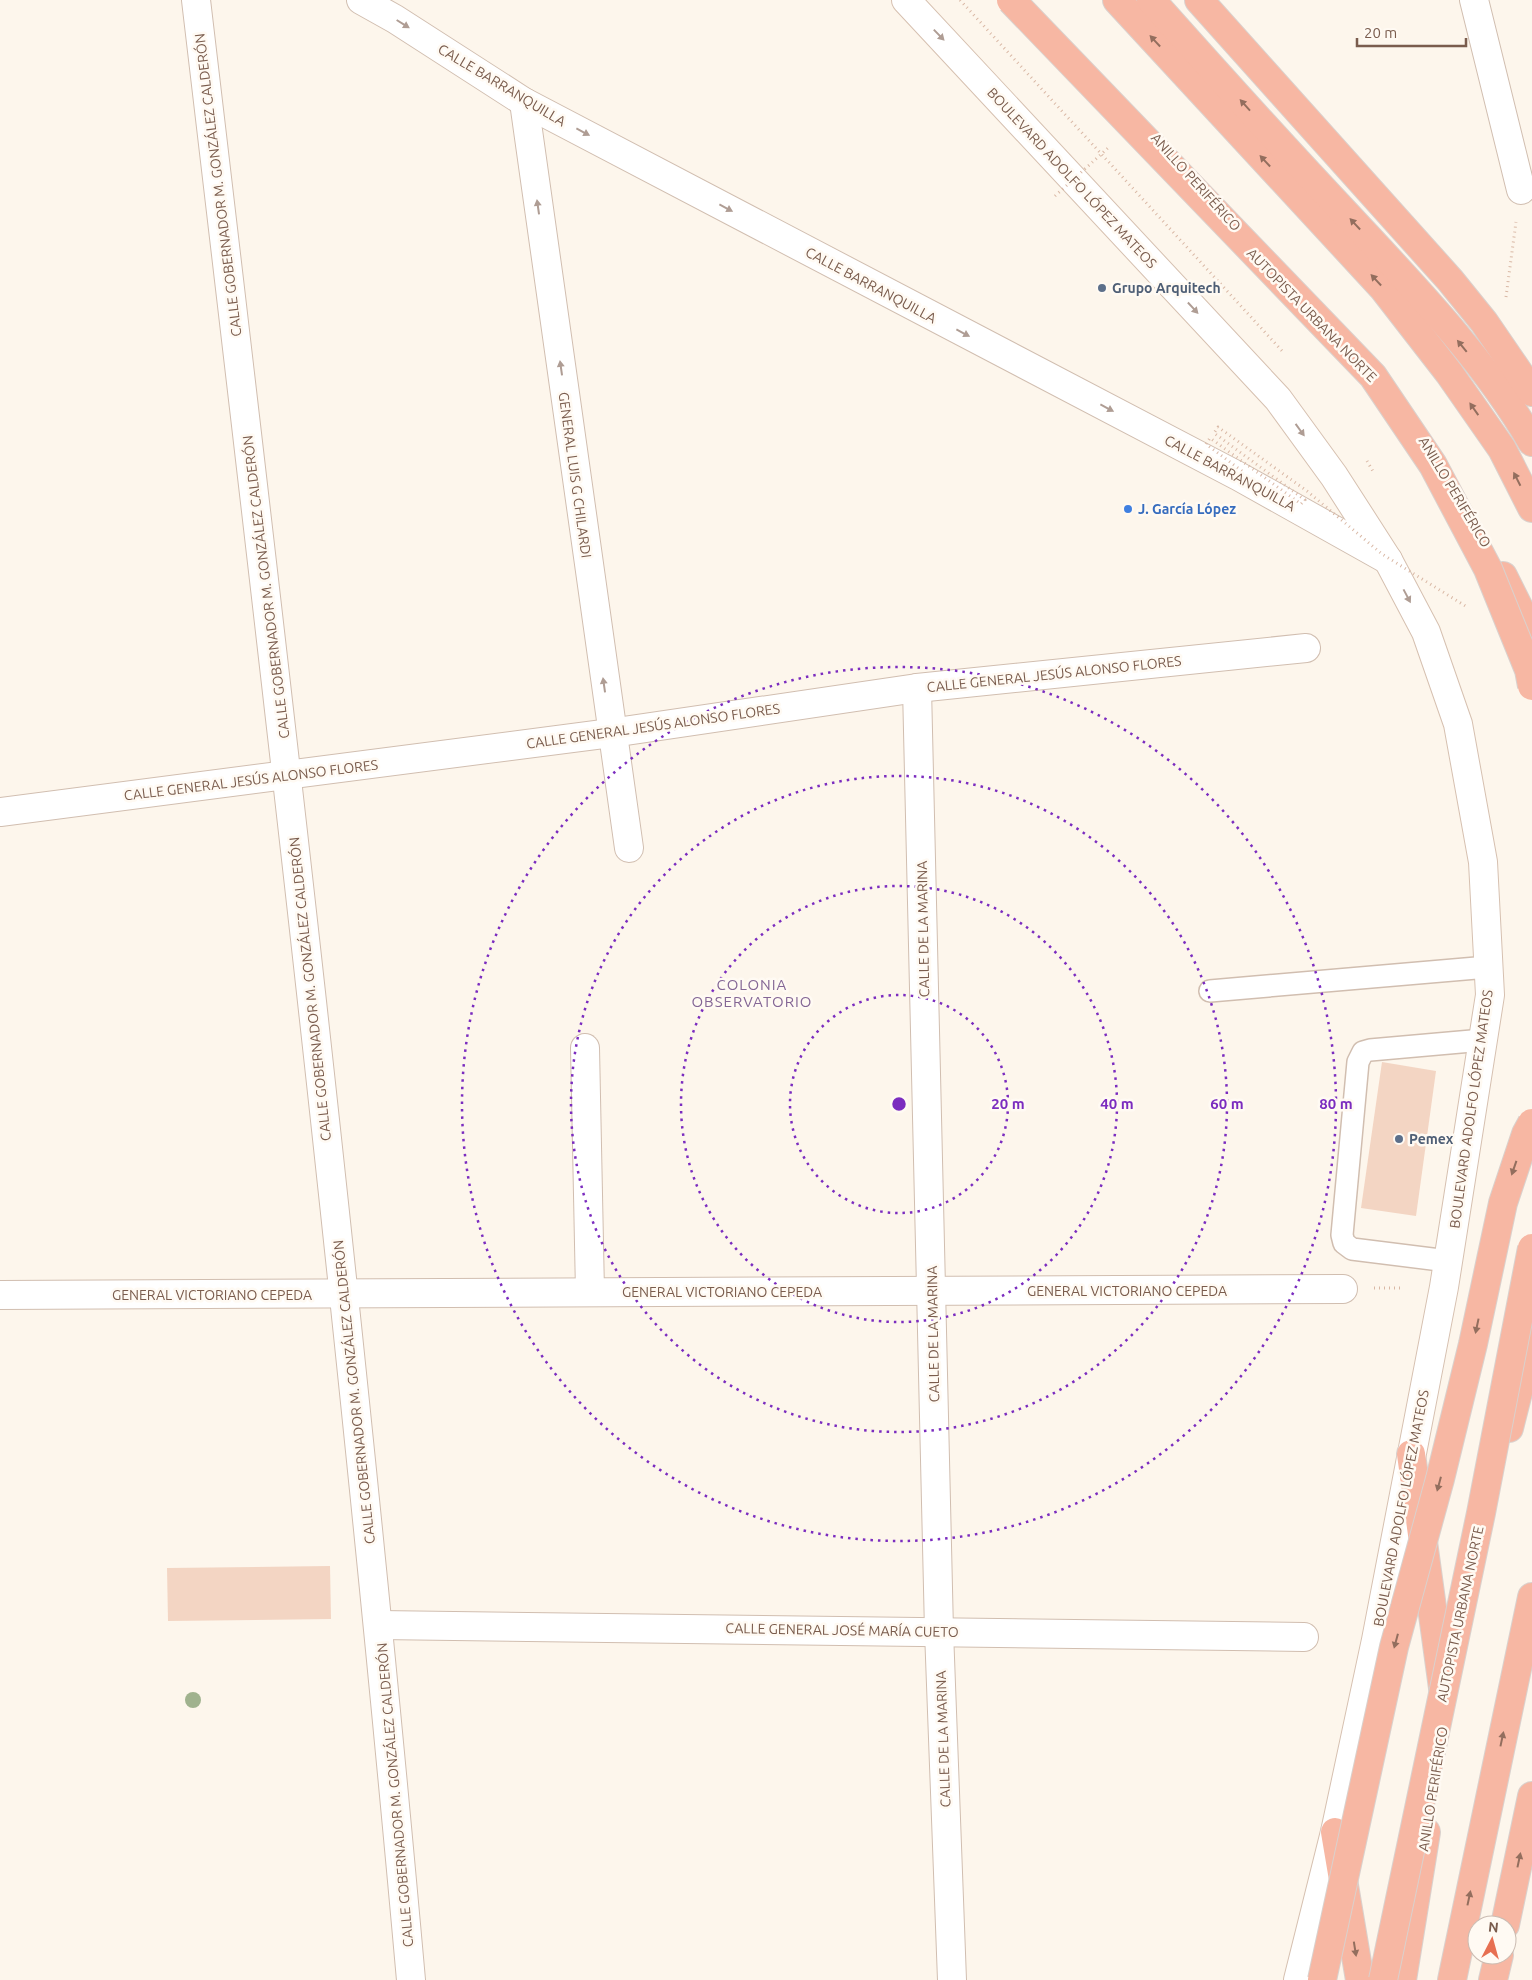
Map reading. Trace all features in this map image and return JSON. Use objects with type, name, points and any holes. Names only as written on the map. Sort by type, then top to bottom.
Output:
[{"type":"highway","name":"AUTOPISTA URBANA NORTE","points":[[1011,0],[1373,376],[1433,465],[1488,569],[1529,670],[1532,686]]},
{"type":"highway","name":"ANILLO PERIFÉRICO","points":[[1030,0],[1403,408],[1486,543],[1524,618],[1532,645]]},
{"type":"highway","points":[[1118,0],[1383,288],[1449,373],[1502,449],[1532,508]]},
{"type":"highway","points":[[1151,0],[1248,109],[1419,293],[1512,408],[1532,442]]},
{"type":"highway","points":[[1199,0],[1450,280],[1484,322],[1532,392]]},
{"type":"highway","points":[[1322,1980],[1394,1647],[1442,1470],[1473,1344],[1502,1203],[1526,1134],[1532,1123]]},
{"type":"highway","name":"AUTOPISTA URBANA NORTE","points":[[1384,1980],[1481,1513],[1532,1248]]},
{"type":"highway","name":"ANILLO PERIFÉRICO","points":[[1402,1980],[1446,1713],[1500,1467],[1532,1337]]},
{"type":"highway","points":[[1411,1454],[1446,1713]]},
{"type":"highway","points":[[1452,1980],[1532,1597]]},
{"type":"highway","points":[[1507,1915],[1532,1796]]},
{"type":"highway","points":[[1335,1832],[1360,1980]]},
{"type":"highway","points":[[1493,1980],[1497,1965]]},
{"type":"street","name":"CALLE GOBERNADOR M. GONZÁLEZ CALDERÓN","points":[[196,0],[288,776],[379,1625],[411,1980]]},
{"type":"street","name":"CALLE BARRANQUILLA","points":[[361,0],[395,19],[524,102],[1238,476],[1388,560]]},
{"type":"street","name":"BOULEVARD ADOLFO LÓPEZ MATEOS","points":[[906,0],[1278,399],[1334,476],[1388,560],[1426,632],[1458,724],[1483,862],[1490,995],[1446,1274],[1376,1640],[1335,1832],[1298,1980]]},
{"type":"street","points":[[1213,0],[1489,306],[1532,368]]},
{"type":"street","points":[[1474,0],[1521,190]]},
{"type":"street","name":"GENERAL LUIS G CHILARDI","points":[[524,102],[611,733],[629,848]]},
{"type":"street","name":"CALLE GENERAL JESÚS ALONSO FLORES","points":[[0,812],[611,733],[918,688],[1306,648]]},
{"type":"street","name":"CALLE DE LA MARINA","points":[[918,688],[939,1631],[952,1980]]},
{"type":"street","points":[[585,1048],[590,1292]]},
{"type":"street","name":"GENERAL VICTORIANO CEPEDA","points":[[0,1295],[343,1295],[590,1292],[1343,1289]]},
{"type":"street","name":"CALLE GENERAL JOSÉ MARÍA CUETO","points":[[379,1625],[1304,1637]]},
{"type":"lane","points":[[1210,992],[1488,967]]},
{"type":"lane","points":[[1446,1274],[1352,1249],[1344,1243],[1342,1235],[1358,1062],[1363,1052],[1370,1050],[1483,1040]]},
{"type":"path","points":[[1054,196],[1112,144]]},
{"type":"path","points":[[1502,325],[1521,190]]},
{"type":"path","points":[[1242,471],[1206,444],[1210,438],[1301,504],[1305,500],[1214,433],[1218,427],[1307,491],[1382,554],[1470,608]]},
{"type":"path","points":[[1343,1289],[1446,1274]]},
{"type":"building","name":"Pemex","points":[[1382,1062],[1436,1071],[1416,1216],[1361,1208]]},
{"type":"building","points":[[330,1566],[331,1619],[168,1621],[167,1568]]},
{"type":"place","name":"Grupo Arquitech","points":[[1102,288]]},
{"type":"place","name":"J. García López","points":[[1128,509]]},
{"type":"place","name":"Pemex","points":[[1399,1139]]},
{"type":"district","name":"COLONIA OBSERVATORIO","points":[[752,992]]}]
